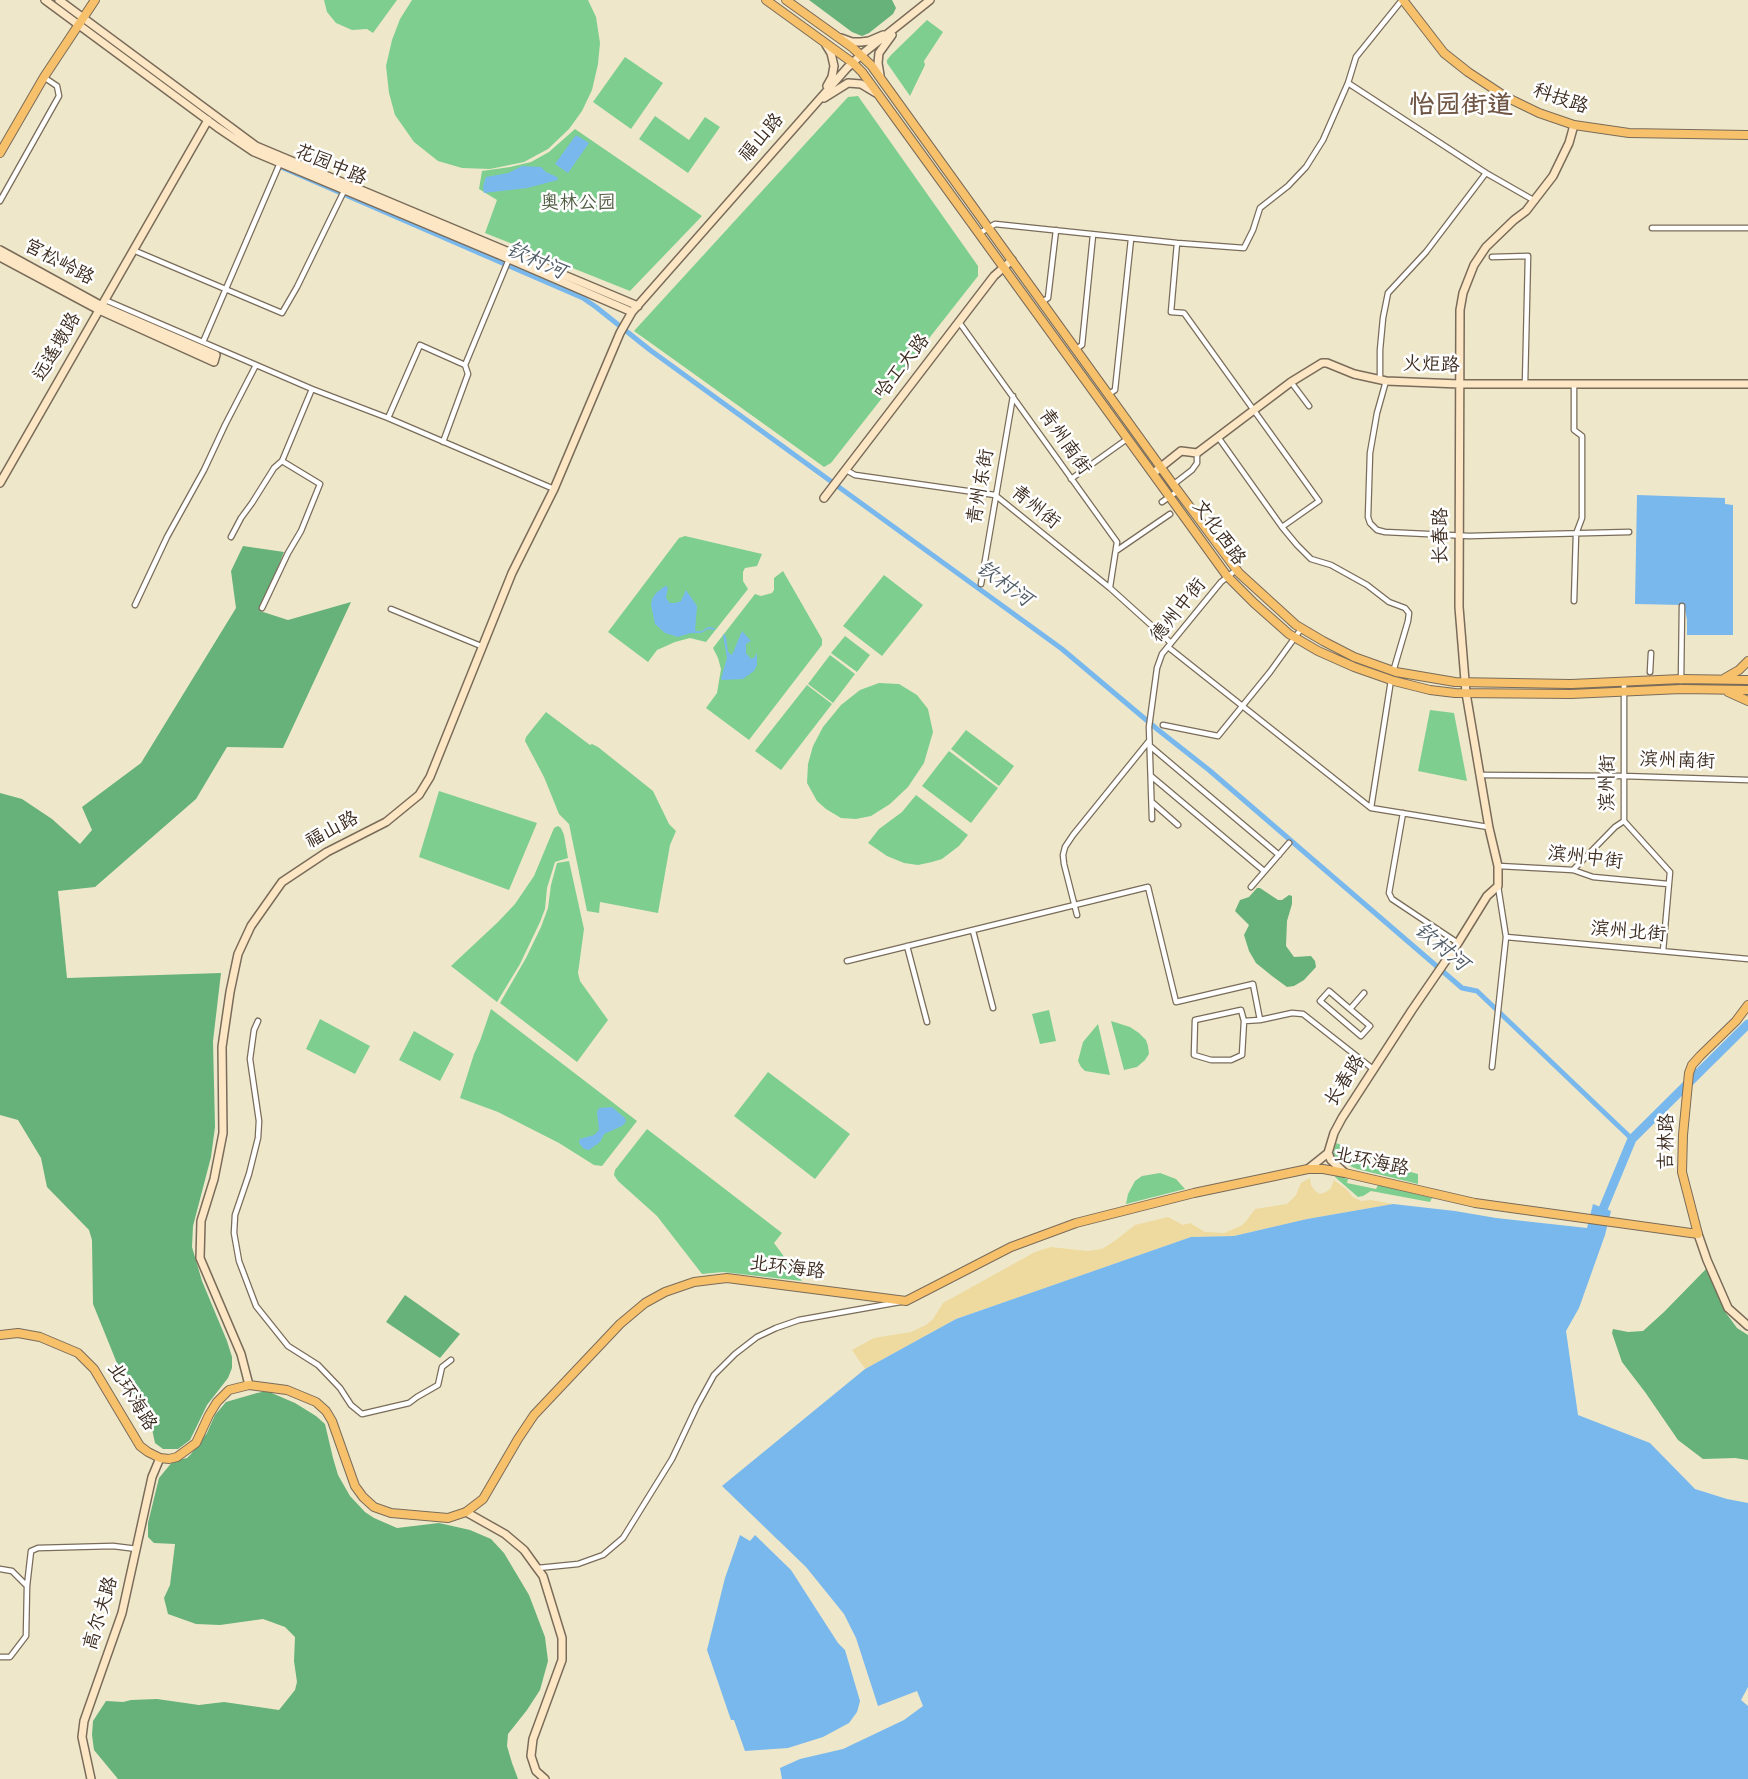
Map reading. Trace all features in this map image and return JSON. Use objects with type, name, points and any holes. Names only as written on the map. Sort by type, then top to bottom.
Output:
[{"type":"main road","name":"花园中路","points":[[45,0],[80,21],[208,120],[254,152],[509,261],[635,309]]},
{"type":"main road","points":[[59,0],[80,21],[256,146],[635,309]]},
{"type":"main road","points":[[0,153],[44,77],[95,0]]},
{"type":"main road","name":"文化西路","points":[[766,0],[853,63],[880,95],[1153,474],[1174,491],[1236,569],[1302,628],[1354,657],[1430,690],[1571,694],[1624,692],[1681,684]]},
{"type":"main road","name":"文化西路","points":[[786,0],[871,65],[1161,467],[1227,576],[1295,638],[1318,652],[1354,667],[1392,675],[1466,683],[1722,684],[1748,680]]},
{"type":"main road","name":"福山路","points":[[249,1385],[241,1354],[200,1258],[201,1221],[214,1179],[223,1133],[222,1046],[230,992],[238,954],[251,926],[282,882],[327,852],[386,822],[419,795],[430,777],[512,573],[554,489],[620,333],[635,309],[853,63],[930,0]]},
{"type":"main road","name":"科技路","points":[[1402,0],[1444,52],[1468,72],[1506,97],[1539,113],[1574,125],[1629,133],[1748,135]]},
{"type":"main road","points":[[836,36],[852,41],[869,41],[896,28]]},
{"type":"main road","points":[[887,88],[878,71],[878,63],[880,53],[896,28]]},
{"type":"main road","points":[[815,104],[832,77],[834,66],[825,43]]},
{"type":"main road","points":[[815,104],[848,83],[861,84],[880,95]]},
{"type":"main road","name":"远遥墩路","points":[[0,483],[208,120]]},
{"type":"main road","name":"长春路","points":[[1499,886],[1498,866],[1466,693],[1459,607],[1460,310],[1468,278],[1486,247],[1535,201],[1562,160],[1574,125]]},
{"type":"main road","name":"宫松岭路","points":[[0,250],[102,305]]},
{"type":"main road","points":[[0,257],[216,355],[214,362],[102,305]]},
{"type":"main road","name":"哈工大路","points":[[824,498],[959,322],[1003,267],[1012,260]]},
{"type":"main road","name":"火炬路","points":[[1153,474],[1181,451],[1197,453],[1291,382],[1322,363],[1383,381],[1459,384],[1748,384]]},
{"type":"main road","points":[[1748,661],[1722,684],[1748,701]]},
{"type":"main road","name":"文化西路","points":[[1722,684],[1748,690]]},
{"type":"main road","points":[[1458,943],[1487,895],[1499,886]]},
{"type":"main road","name":"长春路","points":[[1328,1153],[1342,1118],[1458,943]]},
{"type":"main road","name":"吉林路","points":[[1698,1234],[1682,1172],[1689,1073],[1692,1065],[1736,1021],[1748,1005]]},
{"type":"main road","points":[[1308,1169],[1328,1153],[1331,1160],[1345,1173]]},
{"type":"main road","name":"北环海路","points":[[466,1512],[483,1499],[529,1423],[570,1375],[620,1324],[645,1303],[665,1292],[694,1282],[727,1278],[906,1301],[1011,1247],[1076,1223],[1194,1193],[1308,1169],[1345,1173],[1475,1203],[1698,1234]]},
{"type":"main road","points":[[1683,1231],[1691,1229],[1695,1221]]},
{"type":"main road","points":[[1698,1234],[1728,1308],[1748,1326]]},
{"type":"main road","name":"北环海路","points":[[0,1335],[18,1333],[40,1337],[78,1353],[94,1369],[140,1446],[160,1458],[177,1457],[187,1451],[195,1443],[217,1402],[229,1390],[249,1385]]},
{"type":"main road","points":[[249,1385],[287,1390],[316,1402],[326,1411],[355,1486],[374,1507],[391,1513],[448,1518],[466,1512],[505,1534],[524,1550],[543,1576],[562,1638],[562,1660],[533,1739],[531,1756],[536,1771],[545,1779]]},
{"type":"main road","name":"高尔夫路","points":[[91,1779],[82,1737],[84,1721],[122,1613],[152,1477],[160,1458]]},
{"type":"street","points":[[980,233],[995,225],[1244,248],[1261,208],[1306,167],[1323,141],[1356,57],[1402,0]]},
{"type":"street","points":[[0,201],[60,96],[57,86],[44,77]]},
{"type":"street","points":[[1348,83],[1486,173],[1535,201]]},
{"type":"street","points":[[203,342],[280,163]]},
{"type":"street","points":[[1486,173],[1419,261],[1388,293],[1380,350],[1383,381],[1370,453],[1370,523],[1377,530],[1385,532],[1469,536],[1629,532]]},
{"type":"street","points":[[132,249],[282,313],[297,288],[343,192]]},
{"type":"street","points":[[1652,228],[1748,228]]},
{"type":"street","points":[[1042,302],[1048,298],[1056,230]]},
{"type":"street","points":[[1076,349],[1082,345],[1093,235]]},
{"type":"street","points":[[1109,394],[1115,390],[1131,238]]},
{"type":"street","points":[[1177,243],[1171,312],[1184,313],[1319,500],[1282,527]]},
{"type":"street","points":[[1492,257],[1528,256],[1525,384]]},
{"type":"street","points":[[443,442],[468,374],[465,365],[509,261]]},
{"type":"street","points":[[102,305],[203,342],[554,489]]},
{"type":"street","name":"青州南街","points":[[959,322],[1117,542],[1116,551]]},
{"type":"street","points":[[388,418],[420,345],[465,365]]},
{"type":"street","points":[[135,605],[256,365]]},
{"type":"street","points":[[1291,382],[1309,406]]},
{"type":"street","points":[[1574,384],[1574,430],[1582,436],[1582,518],[1576,534],[1574,601]]},
{"type":"street","points":[[230,537],[274,468],[282,461],[312,389]]},
{"type":"street","name":"青州东街","points":[[981,583],[1013,396]]},
{"type":"street","points":[[1072,479],[1136,432]]},
{"type":"street","points":[[1218,437],[1282,527],[1311,559],[1331,565],[1409,612],[1392,675],[1371,808]]},
{"type":"street","points":[[1161,502],[1192,470],[1197,463],[1197,453]]},
{"type":"street","points":[[262,608],[301,531],[320,484],[282,461]]},
{"type":"street","name":"青州街","points":[[845,470],[855,475],[995,495],[1110,588],[1170,645],[1242,706],[1371,808],[1489,828]]},
{"type":"street","points":[[1110,588],[1116,551],[1170,514]]},
{"type":"street","name":"德州中街","points":[[1153,819],[1149,727],[1157,668],[1162,654],[1227,576],[1236,569]]},
{"type":"street","points":[[1681,684],[1682,606]]},
{"type":"street","points":[[391,609],[481,646]]},
{"type":"street","points":[[1163,725],[1218,736],[1302,628]]},
{"type":"street","points":[[1650,672],[1651,653]]},
{"type":"street","name":"滨州街","points":[[1624,682],[1624,821],[1670,872],[1663,951]]},
{"type":"street","points":[[1077,915],[1064,864],[1065,847],[1150,743],[1279,855]]},
{"type":"street","points":[[1151,775],[1264,871]]},
{"type":"street","name":"滨州南街","points":[[1480,775],[1748,780]]},
{"type":"street","points":[[1152,803],[1178,825]]},
{"type":"street","points":[[1403,813],[1389,893],[1392,899],[1458,943]]},
{"type":"street","points":[[1573,870],[1624,821]]},
{"type":"street","points":[[1251,887],[1289,843]]},
{"type":"street","name":"滨州中街","points":[[1498,866],[1573,870],[1593,877],[1668,884]]},
{"type":"street","points":[[1492,1067],[1506,937],[1499,886]]},
{"type":"street","points":[[847,961],[1148,887],[1176,1002],[1253,984],[1260,1020]]},
{"type":"street","points":[[973,930],[993,1008]]},
{"type":"street","name":"滨州北街","points":[[1506,937],[1748,959]]},
{"type":"street","points":[[907,946],[928,1022]]},
{"type":"street","points":[[1329,991],[1350,1009],[1370,1026],[1362,1036],[1320,1001],[1329,991]]},
{"type":"street","points":[[1350,1009],[1364,993]]},
{"type":"street","points":[[1241,1010],[1244,1021],[1242,1055],[1231,1060],[1211,1060],[1194,1055],[1195,1020],[1241,1010]]},
{"type":"street","points":[[1244,1021],[1292,1013],[1304,1014],[1373,1070]]},
{"type":"street","points":[[258,1020],[250,1059],[259,1121],[258,1138],[235,1215],[234,1233],[239,1261],[256,1306],[288,1346],[318,1364],[351,1405],[362,1413],[409,1403],[438,1385],[442,1367],[452,1360]]},
{"type":"street","points":[[537,1568],[578,1564],[603,1555],[623,1538],[672,1459],[714,1375],[735,1354],[757,1338],[799,1320],[906,1301]]},
{"type":"street","points":[[0,1657],[10,1657],[26,1636],[31,1551],[113,1546],[136,1549]]},
{"type":"street","points":[[0,1569],[12,1571],[27,1586]]},
{"type":"green space","points":[[324,0],[397,0],[373,33],[367,29],[352,30],[336,23],[327,12]]},
{"type":"green space","points":[[412,0],[588,0],[596,17],[600,43],[598,64],[592,90],[569,129],[548,149],[524,162],[490,169],[462,168],[438,161],[414,142],[395,115],[386,66],[400,19]]},
{"type":"green space","points":[[809,0],[892,0],[896,8],[893,14],[862,36],[852,32]]},
{"type":"green space","points":[[927,20],[943,32],[924,61],[925,65],[910,96],[887,60]]},
{"type":"green space","points":[[625,57],[663,83],[631,129],[593,102]]},
{"type":"green space","points":[[858,96],[978,266],[978,276],[831,463],[824,467],[634,331],[848,97]]},
{"type":"green space","points":[[655,116],[689,140],[705,117],[720,127],[688,173],[639,139]]},
{"type":"green space","name":"奥林公园","points":[[575,129],[702,216],[630,291],[485,233],[497,200],[479,189],[482,171],[531,162],[549,152]]},
{"type":"green space","points":[[685,536],[762,554],[757,566],[745,568],[743,572],[743,581],[748,589],[706,642],[690,638],[675,642],[657,650],[648,662],[608,632],[679,538]]},
{"type":"green space","points":[[243,546],[284,552],[260,611],[288,620],[351,602],[283,748],[227,747],[196,799],[95,887],[58,891],[67,978],[221,973],[213,1041],[215,1127],[211,1157],[193,1226],[192,1247],[202,1281],[227,1341],[232,1368],[228,1378],[207,1405],[190,1440],[178,1449],[163,1449],[155,1443],[149,1415],[125,1383],[93,1304],[92,1240],[89,1230],[47,1187],[41,1158],[18,1120],[0,1115],[0,793],[22,799],[52,819],[80,844],[92,830],[82,807],[141,763],[236,608],[231,571]]},
{"type":"green space","points":[[783,571],[822,639],[822,645],[749,740],[706,708],[717,693],[721,669],[713,648],[755,594],[761,596],[772,593],[774,578]]},
{"type":"green space","points":[[884,575],[923,605],[882,656],[843,626]]},
{"type":"green space","points":[[845,636],[870,655],[857,672],[831,653]]},
{"type":"green space","points":[[830,655],[855,674],[833,703],[808,684]]},
{"type":"green space","points":[[879,683],[899,684],[917,695],[928,709],[933,732],[924,763],[908,787],[890,804],[871,816],[841,818],[817,801],[807,783],[813,746],[823,727],[841,705],[860,690]]},
{"type":"green space","points":[[807,685],[832,704],[781,770],[755,751]]},
{"type":"green space","points":[[1430,710],[1454,713],[1467,781],[1418,771]]},
{"type":"green space","points":[[546,712],[590,745],[598,747],[653,791],[669,824],[676,831],[670,845],[658,913],[600,902],[599,913],[587,911],[569,824],[559,814],[525,741]]},
{"type":"green space","points":[[966,730],[1014,766],[999,786],[951,749]]},
{"type":"green space","points":[[949,751],[998,788],[971,823],[922,786]]},
{"type":"green space","points":[[439,791],[537,823],[509,890],[419,857]]},
{"type":"green space","points":[[916,795],[968,835],[942,859],[918,865],[887,856],[868,843],[879,829],[902,812]]},
{"type":"green space","points":[[558,826],[564,835],[568,858],[555,862],[540,922],[520,964],[497,1002],[451,966],[515,904],[534,876],[554,828]]},
{"type":"green space","points":[[569,861],[584,929],[578,973],[580,981],[608,1020],[577,1062],[500,1003],[541,927],[548,908],[557,863]]},
{"type":"green space","points":[[1257,888],[1278,900],[1292,896],[1286,946],[1294,957],[1311,956],[1316,967],[1294,986],[1287,987],[1272,976],[1256,963],[1249,951],[1244,935],[1249,925],[1235,911],[1240,900],[1249,897]]},
{"type":"green space","points":[[491,1009],[637,1121],[602,1166],[594,1165],[559,1143],[498,1112],[460,1098]]},
{"type":"green space","points":[[1049,1010],[1056,1041],[1040,1044],[1032,1014]]},
{"type":"green space","points":[[320,1019],[370,1046],[355,1074],[306,1049]]},
{"type":"green space","points":[[1111,1021],[1130,1027],[1146,1040],[1149,1054],[1137,1067],[1124,1070]]},
{"type":"green space","points":[[1098,1024],[1110,1075],[1085,1071],[1078,1061],[1083,1042]]},
{"type":"green space","points":[[414,1031],[454,1054],[440,1081],[399,1060]]},
{"type":"green space","points":[[768,1072],[850,1134],[815,1179],[734,1116]]},
{"type":"green space","points":[[647,1129],[782,1233],[774,1243],[802,1281],[723,1272],[702,1274],[657,1216],[614,1175],[615,1170]]},
{"type":"green space","points":[[1336,1143],[1371,1157],[1370,1161],[1418,1174],[1418,1184],[1357,1169],[1340,1162],[1333,1155]]},
{"type":"green space","points":[[1160,1173],[1176,1179],[1185,1189],[1126,1204],[1135,1181],[1142,1176]]},
{"type":"green space","points":[[1335,1175],[1348,1179],[1347,1183],[1376,1189],[1378,1185],[1432,1198],[1430,1202],[1371,1191],[1358,1197]]},
{"type":"green space","points":[[1706,1269],[1726,1313],[1737,1328],[1748,1335],[1748,1460],[1703,1459],[1678,1440],[1622,1362],[1612,1333],[1613,1329],[1643,1331]]},
{"type":"green space","points":[[405,1295],[460,1334],[440,1358],[386,1322]]},
{"type":"green space","points":[[267,1391],[295,1403],[325,1424],[338,1475],[350,1496],[365,1512],[397,1528],[439,1523],[470,1530],[491,1539],[504,1553],[529,1595],[545,1637],[548,1661],[540,1690],[508,1734],[507,1746],[518,1779],[118,1779],[94,1750],[93,1721],[106,1701],[157,1699],[199,1705],[224,1702],[279,1710],[295,1690],[295,1637],[285,1627],[263,1619],[220,1625],[196,1624],[168,1614],[164,1598],[170,1585],[175,1544],[154,1543],[148,1537],[148,1523],[159,1478],[173,1461],[187,1458],[191,1454],[226,1402]]},
{"type":"sand","points":[[1310,1178],[1311,1185],[1320,1194],[1331,1188],[1334,1180],[1361,1201],[1393,1204],[1307,1219],[1234,1236],[1191,1237],[956,1319],[865,1369],[852,1350],[874,1338],[911,1332],[926,1325],[943,1303],[1035,1252],[1051,1247],[1087,1251],[1102,1249],[1135,1225],[1168,1217],[1183,1225],[1190,1223],[1205,1232],[1224,1233],[1241,1226],[1255,1209],[1287,1204],[1296,1195],[1301,1183]]},
{"type":"water","points":[[576,135],[589,143],[568,173],[555,164]]},
{"type":"water","points":[[522,166],[541,167],[558,180],[527,188],[484,193],[486,177],[508,173]]},
{"type":"water","points":[[1637,495],[1725,498],[1725,504],[1733,505],[1733,635],[1687,635],[1684,605],[1635,604]]},
{"type":"water","points":[[665,586],[668,587],[666,598],[670,603],[681,601],[686,590],[697,606],[695,631],[708,627],[715,628],[714,630],[708,629],[701,633],[678,637],[665,633],[655,624],[651,605],[656,593]]},
{"type":"water","points":[[742,631],[751,641],[746,644],[746,653],[751,659],[757,653],[757,665],[754,671],[743,679],[723,680],[721,679],[727,658],[723,635],[726,637],[728,652],[732,655]]},
{"type":"water","points":[[612,1107],[626,1122],[604,1134],[600,1142],[589,1150],[584,1149],[579,1143],[580,1139],[594,1135],[599,1130],[599,1108]]},
{"type":"water","points":[[1393,1204],[1587,1228],[1593,1204],[1611,1211],[1579,1308],[1566,1331],[1578,1415],[1650,1443],[1695,1489],[1748,1503],[1748,1687],[1741,1700],[1748,1706],[1748,1779],[782,1779],[780,1768],[800,1759],[843,1749],[904,1720],[923,1706],[917,1691],[878,1706],[856,1638],[844,1614],[806,1567],[722,1486],[865,1369],[956,1319],[1191,1237],[1234,1236],[1307,1219]]},
{"type":"water","points":[[740,1535],[750,1541],[755,1535],[791,1570],[845,1650],[860,1701],[857,1712],[849,1723],[823,1737],[788,1748],[745,1751],[734,1720],[731,1720],[707,1650],[725,1578]]},
{"type":"waterway","name":"钦村河","points":[[281,167],[583,298],[596,307],[650,350],[1062,649],[1209,770],[1462,988],[1477,991],[1632,1139]]},
{"type":"waterway","points":[[1603,1209],[1632,1139],[1748,1024]]},
{"type":"district","name":"怡园街道","points":[[1461,109]]}]
